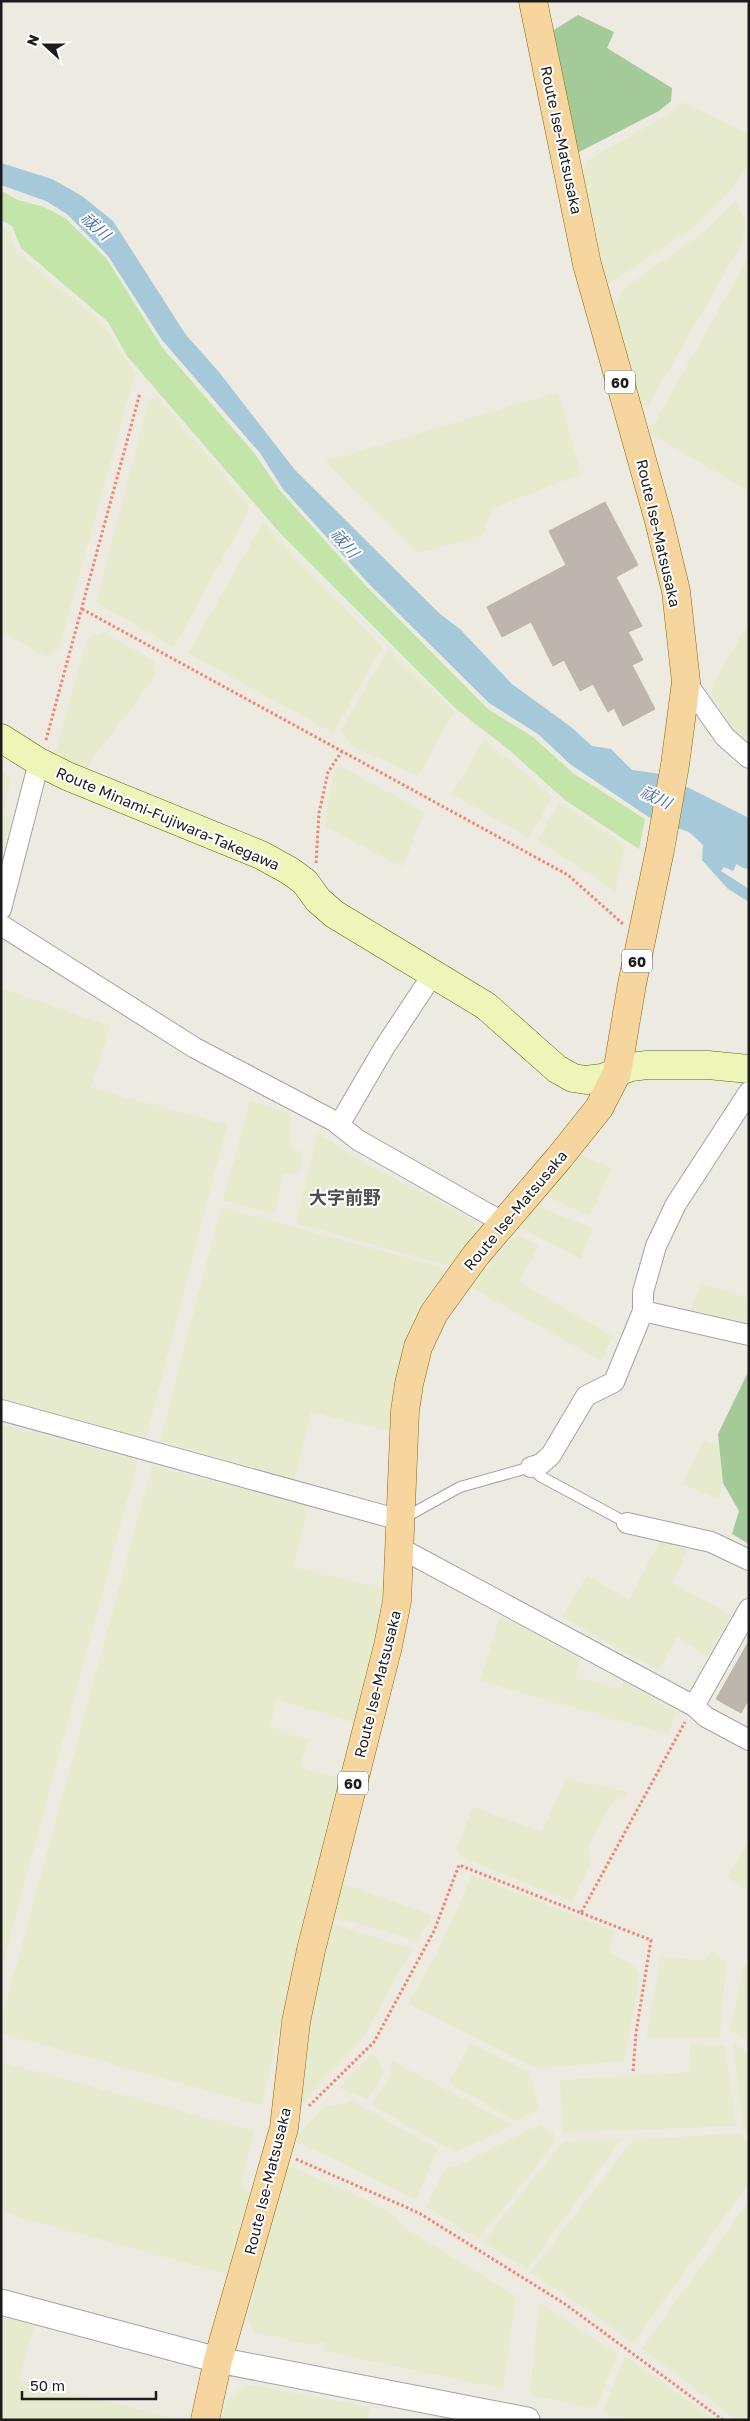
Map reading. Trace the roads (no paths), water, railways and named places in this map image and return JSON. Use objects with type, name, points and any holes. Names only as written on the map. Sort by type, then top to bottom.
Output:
[{"type":"main road","name":"Route Ise-Matsusaka","points":[[204,2420],[218,2360],[278,2151],[287,2106],[296,2022],[311,1950],[388,1646],[397,1601],[405,1411],[418,1347],[434,1313],[445,1297],[476,1255],[599,1108],[617,1073],[675,765],[686,682],[676,591],[659,521],[587,264],[533,1]]},
{"type":"main road","name":"Route Minami-Fujiwara-Takegawa","points":[[1,738],[39,762],[66,776],[261,855],[290,871],[308,886],[318,900],[334,914],[486,1006],[557,1070],[573,1078],[586,1080],[617,1073],[631,1067],[647,1065],[708,1065],[749,1069]]},
{"type":"street","points":[[686,682],[725,737],[749,758]]},
{"type":"street","points":[[1,909],[39,762]]},
{"type":"street","points":[[1,925],[194,1048],[339,1125],[358,1140],[504,1223]]},
{"type":"street","points":[[339,1125],[384,1048],[434,974]]},
{"type":"street","points":[[531,1467],[541,1464],[551,1455],[586,1396],[614,1382],[643,1311],[642,1292],[656,1246],[676,1204],[749,1092]]},
{"type":"street","points":[[643,1311],[749,1335]]},
{"type":"street","points":[[1,1410],[400,1520]]},
{"type":"street","points":[[627,1523],[711,1542],[749,1560]]},
{"type":"street","points":[[400,1548],[694,1706],[706,1717],[749,1740]]},
{"type":"street","points":[[694,1706],[749,1609]]},
{"type":"street","points":[[1,2302],[218,2360],[527,2420]]},
{"type":"lane","points":[[400,1520],[460,1487],[531,1467],[540,1476],[627,1523]]},
{"type":"water","points":[[1,163],[52,179],[82,196],[113,221],[186,335],[219,372],[295,470],[440,614],[460,629],[512,684],[571,727],[592,746],[611,749],[632,770],[661,774],[749,818],[749,840],[733,871],[724,867],[721,871],[749,889],[749,902],[728,889],[702,860],[703,845],[689,832],[653,820],[570,764],[538,734],[489,703],[370,585],[283,489],[260,453],[162,340],[108,256],[67,214],[46,201],[1,185]]},
{"type":"waterway","name":"祓川","points":[[707,824],[749,853]]},
{"type":"district","name":"大字前野","points":[[345,1197]]}]
